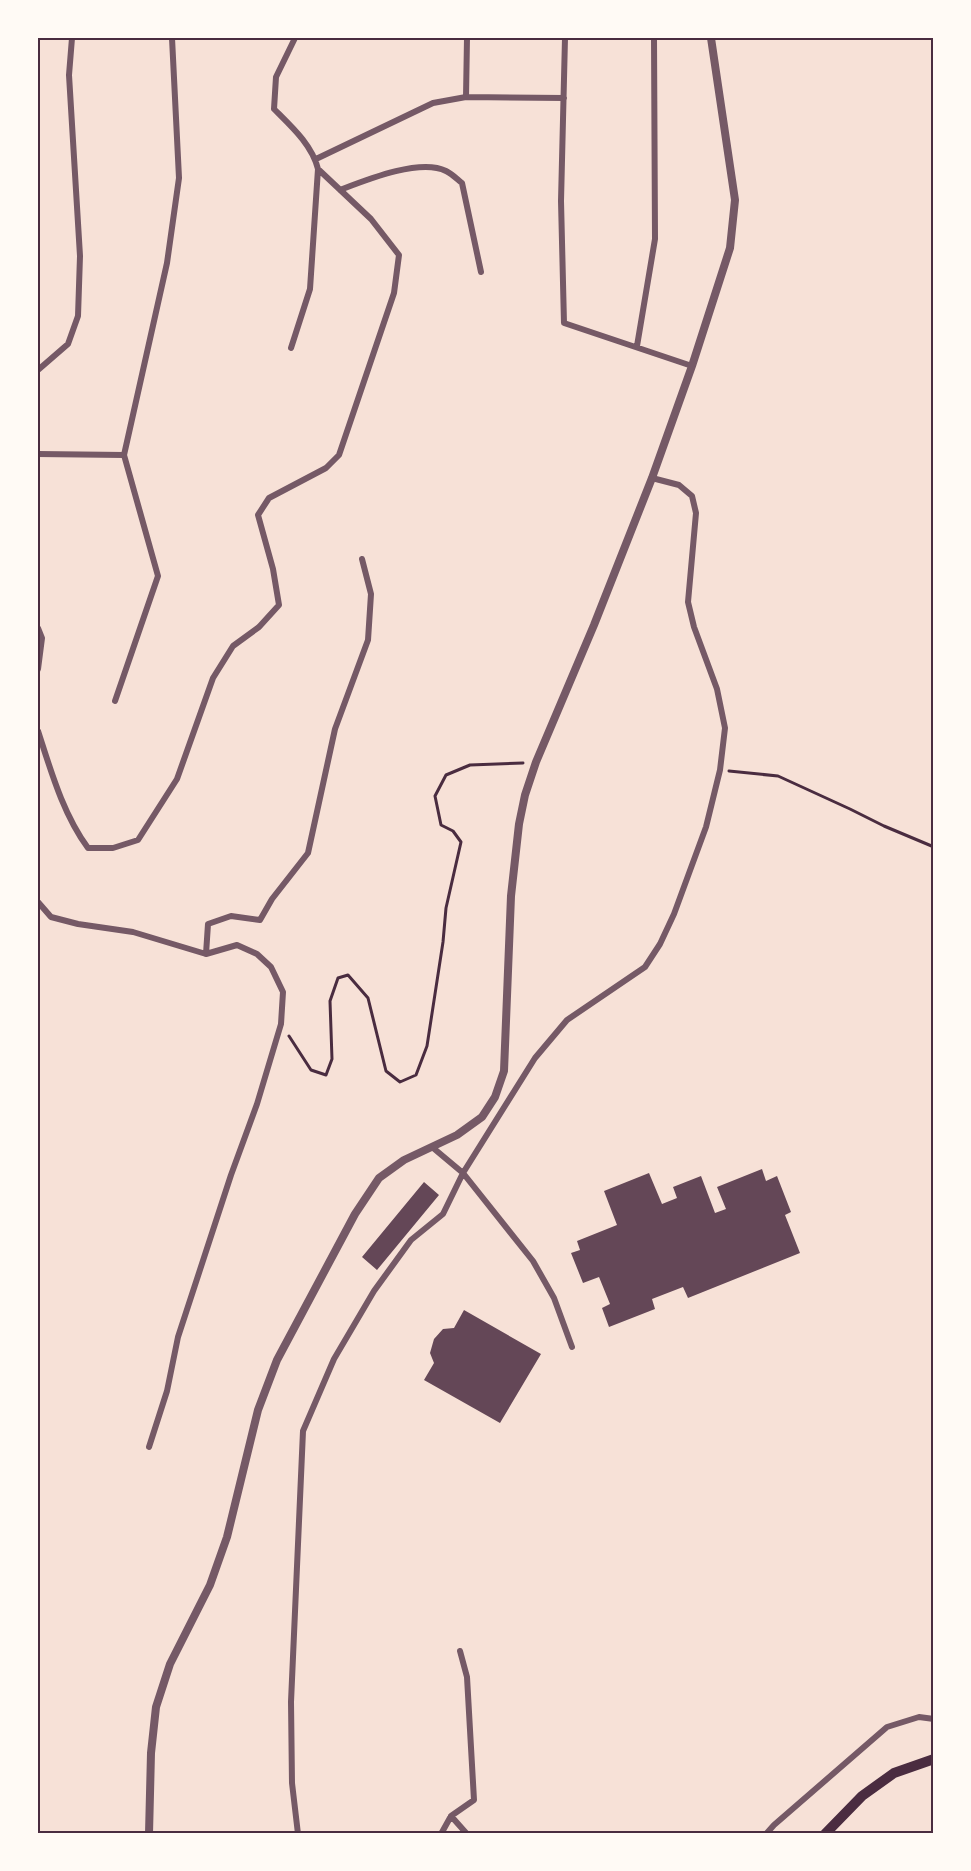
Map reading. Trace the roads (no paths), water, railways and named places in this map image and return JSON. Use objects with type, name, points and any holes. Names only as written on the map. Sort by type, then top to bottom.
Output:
[{"type":"main road","points":[[825,1833],[862,1796],[894,1773],[933,1759]]},
{"type":"street","points":[[38,370],[68,344],[78,316],[80,256],[69,75],[72,38]]},
{"type":"street","points":[[115,701],[158,576],[124,455],[167,263],[179,178],[172,38]]},
{"type":"street","points":[[291,348],[310,289],[318,170],[316,159],[300,136],[274,109],[276,77],[296,38]]},
{"type":"street","points":[[466,97],[467,38]]},
{"type":"street","points":[[566,38],[561,201],[564,323],[692,366]]},
{"type":"street","points":[[637,346],[655,239],[654,38]]},
{"type":"street","points":[[149,1833],[151,1753],[156,1707],[170,1664],[210,1585],[227,1537],[258,1410],[277,1360],[355,1214],[379,1178],[404,1160],[457,1135],[482,1117],[495,1097],[504,1071],[511,896],[519,824],[536,762],[594,625],[652,478],[692,366],[730,248],[734,211],[732,179],[711,38]]},
{"type":"street","points":[[316,159],[434,103],[466,97],[564,98]]},
{"type":"street","points":[[340,190],[388,172],[429,167],[446,171],[462,183],[481,272]]},
{"type":"street","points":[[38,731],[61,799],[76,831],[88,848],[113,848],[138,840],[177,779],[213,678],[233,646],[259,627],[279,605],[273,569],[258,515],[269,498],[326,468],[339,455],[394,293],[399,255],[371,219],[318,170]]},
{"type":"street","points":[[38,454],[124,455]]},
{"type":"street","points":[[298,1833],[292,1783],[291,1702],[303,1431],[334,1359],[374,1291],[411,1240],[443,1214],[463,1173],[535,1058],[567,1020],[645,967],[660,944],[674,914],[706,827],[720,770],[725,728],[717,689],[694,627],[688,602],[696,513],[692,495],[679,485],[652,478]]},
{"type":"street","points":[[206,954],[208,924],[231,916],[260,920],[272,899],[308,853],[335,729],[368,640],[371,594],[362,559]]},
{"type":"street","points":[[38,628],[42,638],[38,669]]},
{"type":"street","points":[[38,902],[51,917],[78,924],[133,932],[206,954],[237,945],[257,954],[271,967],[283,992],[281,1024],[257,1104],[231,1175],[178,1337],[167,1391],[149,1448]]},
{"type":"street","points":[[432,1148],[463,1173],[533,1261],[554,1298],[572,1347]]},
{"type":"street","points":[[441,1833],[451,1816],[474,1800],[472,1732],[467,1677],[460,1651]]},
{"type":"street","points":[[766,1833],[887,1727],[919,1717],[933,1719]]},
{"type":"street","points":[[451,1816],[467,1833]]}]
